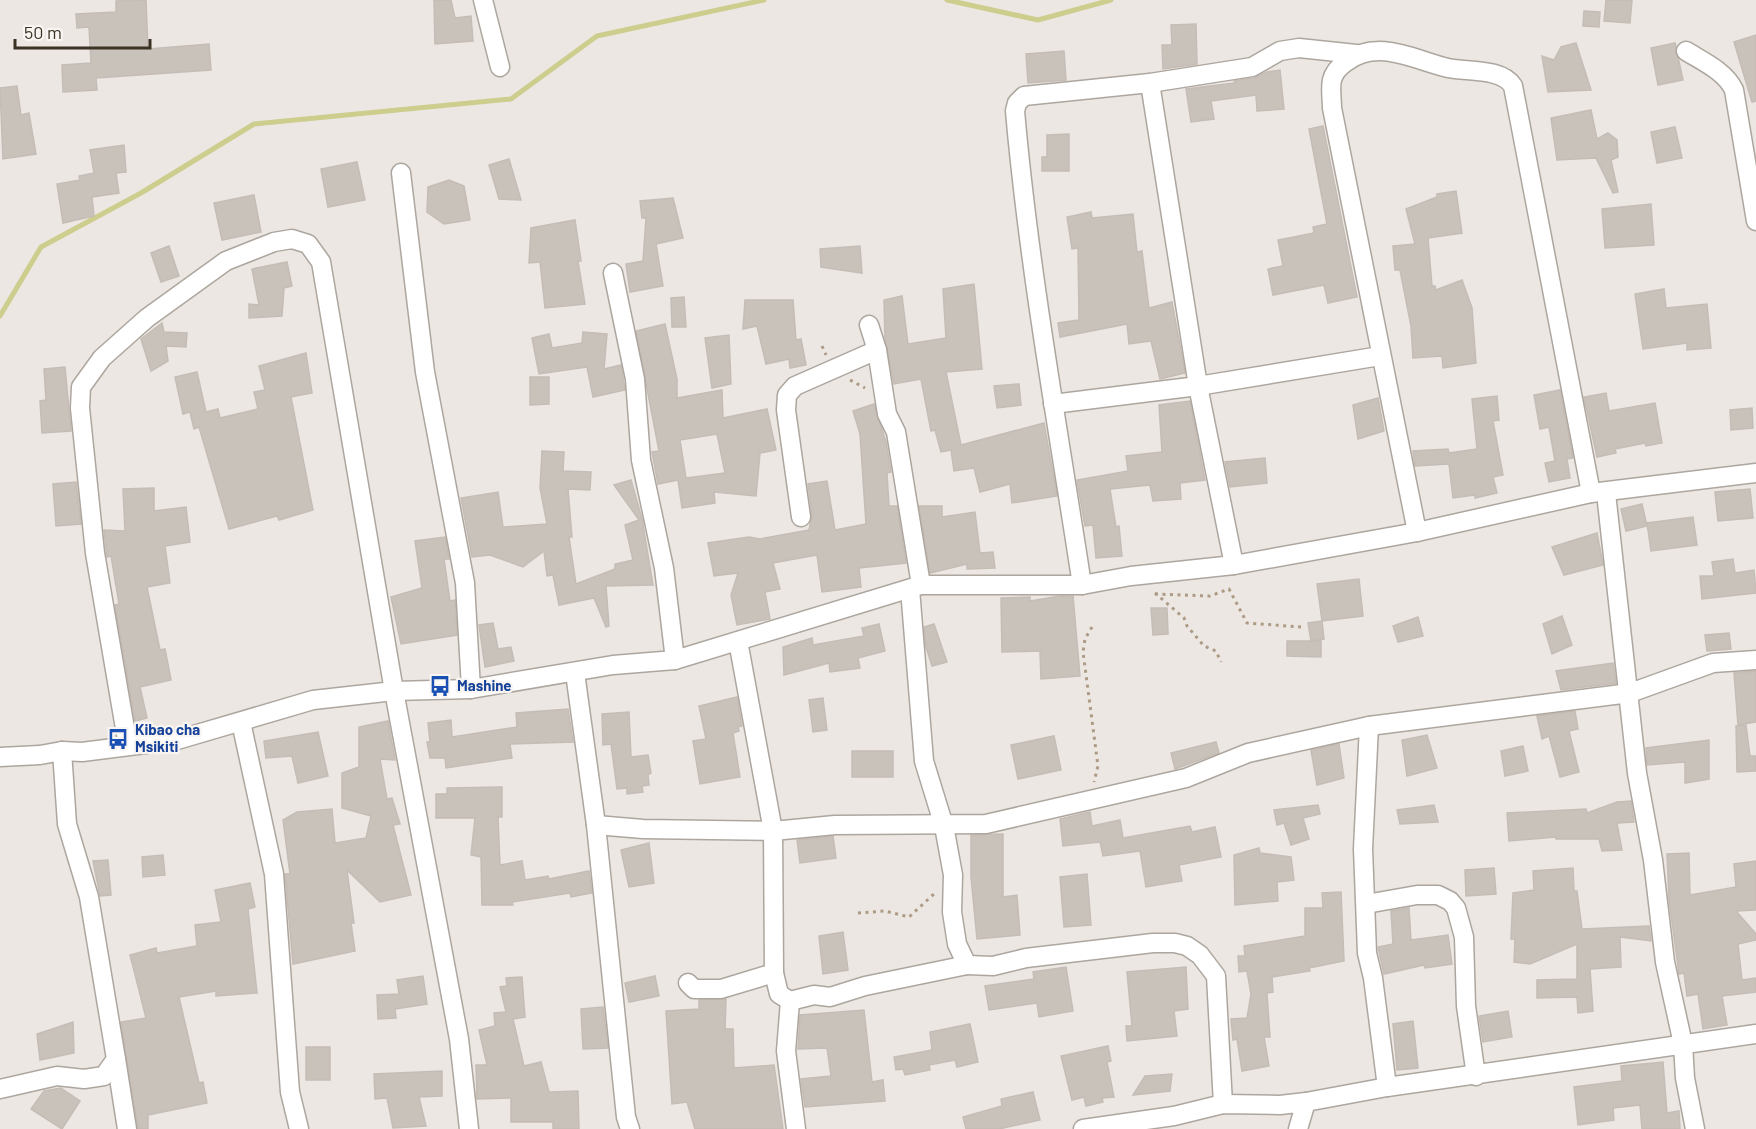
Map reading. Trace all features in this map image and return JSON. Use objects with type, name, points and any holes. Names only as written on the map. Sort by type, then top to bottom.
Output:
[{"type":"street","points":[[483,0],[500,68]]},
{"type":"street","points":[[1083,585],[1023,205],[1015,111],[1017,103],[1024,96],[1150,83],[1252,67],[1280,51],[1299,48],[1356,54],[1381,50],[1397,52],[1448,68],[1509,79],[1513,86],[1599,493],[1630,693],[1637,773],[1653,860],[1665,962],[1683,1044],[1685,1078],[1695,1129]]},
{"type":"street","points":[[1686,51],[1728,79],[1734,90],[1756,221]]},
{"type":"street","points":[[1356,54],[1339,67],[1332,81],[1332,108],[1417,532]]},
{"type":"street","points":[[1150,83],[1198,387],[1233,565]]},
{"type":"street","points":[[401,173],[425,372],[465,584],[471,689]]},
{"type":"street","points":[[128,746],[95,553],[81,427],[81,387],[102,358],[172,299],[226,261],[274,242],[292,239],[308,244],[321,262],[394,692],[459,1039],[469,1129]]},
{"type":"street","points":[[613,273],[635,379],[641,460],[664,568],[675,660]]},
{"type":"street","points":[[869,325],[877,350],[887,414],[896,432],[915,587],[924,761],[944,826],[953,875],[952,912],[957,944],[967,965]]},
{"type":"street","points":[[801,516],[786,410],[787,395],[795,386],[877,350]]},
{"type":"street","points":[[1053,404],[1198,387],[1380,356]]},
{"type":"street","points":[[0,757],[40,755],[62,751],[82,752],[177,740],[313,700],[394,692],[471,689],[613,665],[675,660],[915,587],[1083,585],[1151,573],[1233,565],[1417,532],[1599,493],[1685,480],[1756,473]]},
{"type":"street","points":[[738,641],[773,831],[774,973],[779,994],[790,1001],[814,994],[830,997],[865,986],[967,965],[993,966],[1026,958],[1153,943],[1175,943],[1187,946],[1200,955],[1216,976],[1223,1104]]},
{"type":"street","points":[[596,825],[643,829],[773,831],[835,825],[986,824],[1186,778],[1248,753],[1369,726],[1630,693],[1713,663],[1756,660]]},
{"type":"street","points":[[574,673],[596,825],[626,1117],[630,1129]]},
{"type":"street","points":[[241,722],[274,874],[290,1092],[299,1129]]},
{"type":"street","points":[[1369,726],[1363,849],[1367,953],[1376,999],[1387,1087]]},
{"type":"street","points":[[62,751],[68,824],[89,897],[127,1129]]},
{"type":"street","points":[[1365,904],[1417,895],[1438,895],[1450,901],[1456,908],[1464,937],[1466,1005],[1476,1076]]},
{"type":"street","points":[[688,983],[694,989],[722,989],[774,973]]},
{"type":"street","points":[[790,1001],[786,1051],[796,1129]]},
{"type":"street","points":[[1083,1129],[1174,1116],[1223,1104],[1280,1105],[1306,1102],[1387,1087],[1756,1034]]},
{"type":"street","points":[[0,1089],[57,1076],[84,1079],[104,1076],[116,1059]]},
{"type":"street","points":[[1298,1129],[1306,1102]]},
{"type":"path","points":[[832,370],[886,403]]},
{"type":"path","points":[[1151,573],[1155,594],[1184,618],[1187,626],[1204,646],[1216,651],[1221,662]]},
{"type":"path","points":[[1155,594],[1209,596],[1228,589],[1247,623],[1301,627]]},
{"type":"path","points":[[1089,801],[1098,766],[1083,652],[1085,639],[1092,627]]},
{"type":"path","points":[[858,913],[885,911],[896,916],[912,916],[953,875]]},
{"type":"building","points":[[146,0],[148,49],[209,44],[211,70],[96,78],[97,90],[63,92],[62,65],[91,63],[89,27],[77,28],[76,14],[116,12],[116,1]]},
{"type":"building","points":[[434,0],[451,0],[455,18],[471,16],[473,41],[435,44]]},
{"type":"building","points":[[1606,0],[1632,0],[1630,23],[1604,21]]},
{"type":"building","points":[[1584,11],[1600,12],[1599,27],[1583,26]]},
{"type":"building","points":[[1196,24],[1197,64],[1163,69],[1162,45],[1172,45],[1171,25]]},
{"type":"building","points":[[1756,35],[1756,101],[1752,102],[1734,42]]},
{"type":"building","points":[[1576,43],[1591,90],[1548,92],[1542,56],[1554,60],[1561,47]]},
{"type":"building","points":[[1675,43],[1683,80],[1658,85],[1651,48]]},
{"type":"building","points":[[1064,51],[1066,80],[1028,83],[1026,54]]},
{"type":"building","points":[[1280,70],[1284,109],[1257,111],[1256,95],[1211,101],[1214,119],[1191,122],[1186,89],[1235,83],[1234,81]]},
{"type":"building","points":[[17,86],[21,115],[29,113],[36,154],[3,159],[0,88]]},
{"type":"building","points":[[1591,110],[1597,139],[1608,133],[1617,140],[1618,157],[1611,160],[1618,192],[1613,193],[1596,158],[1557,160],[1551,118]]},
{"type":"building","points":[[1323,126],[1357,297],[1328,303],[1324,285],[1273,295],[1268,269],[1283,266],[1278,240],[1314,233],[1313,227],[1327,224],[1309,129]]},
{"type":"building","points":[[1675,127],[1682,158],[1657,163],[1651,132]]},
{"type":"building","points":[[1069,134],[1069,171],[1042,171],[1042,157],[1047,157],[1047,135]]},
{"type":"building","points":[[124,145],[126,172],[116,173],[119,193],[92,197],[94,216],[63,223],[57,184],[80,180],[79,176],[94,173],[90,150]]},
{"type":"building","points":[[509,159],[521,200],[499,199],[489,165]]},
{"type":"building","points":[[357,162],[365,200],[328,207],[321,169]]},
{"type":"building","points":[[449,180],[464,186],[470,220],[444,224],[427,212],[428,187]]},
{"type":"building","points":[[1456,191],[1462,233],[1428,238],[1432,286],[1435,286],[1436,290],[1462,280],[1472,308],[1476,363],[1443,368],[1442,356],[1413,358],[1411,326],[1400,270],[1395,270],[1393,246],[1415,244],[1406,209],[1437,197],[1437,194]]},
{"type":"building","points":[[254,195],[261,232],[222,240],[214,203]]},
{"type":"building","points":[[673,198],[683,238],[656,244],[663,286],[630,292],[626,264],[643,261],[646,218],[642,218],[640,201]]},
{"type":"building","points":[[1651,204],[1654,245],[1605,248],[1602,209]]},
{"type":"building","points":[[1091,212],[1092,218],[1133,214],[1137,252],[1142,251],[1149,308],[1172,302],[1185,373],[1160,379],[1151,341],[1129,344],[1127,324],[1060,337],[1058,323],[1079,320],[1078,248],[1072,249],[1067,217]]},
{"type":"building","points":[[575,220],[581,261],[578,261],[585,304],[545,308],[540,262],[529,263],[531,228]]},
{"type":"building","points":[[169,246],[179,276],[161,282],[151,253]]},
{"type":"building","points":[[860,246],[862,273],[821,267],[820,249]]},
{"type":"building","points":[[287,262],[292,286],[284,288],[282,316],[249,318],[249,304],[259,305],[252,269]]},
{"type":"building","points":[[974,284],[982,369],[946,372],[961,445],[1044,423],[1057,496],[1012,503],[1010,484],[980,492],[974,468],[954,471],[951,450],[941,452],[935,430],[931,431],[921,379],[894,384],[885,338],[884,300],[902,296],[908,344],[946,338],[943,289]]},
{"type":"building","points":[[1664,289],[1666,308],[1707,304],[1711,348],[1687,350],[1687,343],[1643,349],[1635,294]]},
{"type":"building","points":[[684,297],[686,327],[672,327],[671,298]]},
{"type":"building","points":[[745,300],[793,300],[796,340],[801,339],[806,365],[790,368],[789,359],[766,364],[757,326],[743,329]]},
{"type":"building","points":[[162,323],[164,332],[187,333],[186,347],[166,346],[168,361],[151,371],[141,339]]},
{"type":"building","points":[[665,324],[677,379],[677,398],[722,390],[723,418],[767,409],[776,450],[760,453],[756,496],[714,492],[715,503],[682,508],[678,480],[658,484],[652,452],[659,451],[636,331]],"holes":[[[717,434],[725,473],[686,478],[680,440]]]},
{"type":"building","points":[[583,332],[607,334],[604,369],[621,365],[625,390],[593,397],[587,367],[539,374],[532,338],[549,334],[552,348],[582,343]]},
{"type":"building","points":[[729,335],[731,384],[712,388],[705,338]]},
{"type":"building","points":[[306,353],[312,393],[291,397],[313,510],[279,520],[277,516],[229,529],[199,427],[194,429],[190,412],[183,414],[175,377],[197,372],[206,412],[218,409],[220,418],[258,409],[254,392],[265,390],[259,366]]},
{"type":"building","points":[[65,367],[71,431],[42,433],[40,401],[46,400],[44,369]]},
{"type":"building","points":[[530,377],[549,377],[549,404],[530,405]]},
{"type":"building","points":[[1019,384],[1021,405],[997,408],[994,386]]},
{"type":"building","points":[[1560,390],[1573,458],[1567,459],[1570,478],[1549,482],[1545,463],[1555,461],[1549,427],[1540,429],[1534,395]]},
{"type":"building","points":[[1606,393],[1609,411],[1655,403],[1662,443],[1646,446],[1645,443],[1615,449],[1616,453],[1597,457],[1584,397]]},
{"type":"building","points":[[1497,396],[1499,420],[1493,421],[1503,475],[1493,477],[1497,493],[1475,498],[1475,495],[1453,498],[1449,464],[1415,466],[1413,451],[1448,449],[1449,453],[1477,449],[1472,399]]},
{"type":"building","points":[[1378,398],[1384,431],[1358,439],[1353,405]]},
{"type":"building","points":[[1190,401],[1205,480],[1180,483],[1181,499],[1153,501],[1150,485],[1110,489],[1116,527],[1119,526],[1122,556],[1096,558],[1093,525],[1085,526],[1077,480],[1128,471],[1126,456],[1162,452],[1159,405]]},
{"type":"building","points":[[874,404],[886,442],[891,472],[887,473],[889,506],[897,506],[906,563],[859,568],[861,587],[822,592],[817,555],[773,563],[780,589],[765,592],[770,619],[737,625],[731,595],[738,573],[714,576],[708,543],[749,537],[760,539],[809,530],[812,515],[808,484],[827,481],[835,530],[866,524],[860,434],[853,411]]},
{"type":"building","points":[[1752,408],[1753,428],[1731,430],[1730,410]]},
{"type":"building","points":[[542,451],[564,452],[563,471],[591,472],[590,490],[568,489],[572,537],[569,537],[576,584],[615,569],[615,564],[633,560],[625,525],[639,520],[614,485],[631,480],[642,519],[653,585],[606,586],[609,626],[606,627],[594,598],[559,605],[553,575],[547,576],[544,551],[523,567],[490,555],[472,557],[461,498],[498,492],[503,527],[547,524],[540,488]]},
{"type":"building","points":[[1265,458],[1267,483],[1230,487],[1225,462]]},
{"type":"building","points":[[76,482],[81,524],[56,526],[53,484]]},
{"type":"building","points":[[154,488],[154,511],[186,507],[190,542],[165,546],[170,583],[147,587],[160,650],[165,649],[171,680],[140,687],[147,718],[135,721],[115,605],[119,604],[111,556],[107,557],[104,530],[125,531],[123,489]]},
{"type":"building","points":[[1750,489],[1753,518],[1718,521],[1715,492]]},
{"type":"building","points":[[1642,504],[1647,526],[1626,531],[1621,509]]},
{"type":"building","points":[[919,506],[942,506],[942,517],[975,512],[980,553],[993,552],[995,568],[967,569],[967,564],[930,573]]},
{"type":"building","points":[[1693,517],[1697,545],[1651,551],[1647,523]]},
{"type":"building","points":[[1597,533],[1603,565],[1564,575],[1552,547]]},
{"type":"building","points":[[445,537],[449,559],[444,559],[450,601],[455,600],[457,635],[401,644],[391,597],[422,588],[415,541]]},
{"type":"building","points":[[1733,559],[1735,573],[1754,570],[1756,593],[1702,599],[1700,576],[1714,576],[1712,562]]},
{"type":"building","points":[[1359,579],[1363,616],[1322,621],[1317,584]]},
{"type":"building","points":[[1073,596],[1080,676],[1041,679],[1040,651],[1002,652],[1001,598],[1030,597],[1030,601]]},
{"type":"building","points":[[1151,608],[1167,608],[1168,634],[1153,635]]},
{"type":"building","points":[[1562,616],[1572,645],[1552,654],[1543,624]]},
{"type":"building","points":[[1418,617],[1423,636],[1398,642],[1393,626]]},
{"type":"building","points":[[1322,621],[1324,639],[1311,641],[1308,623]]},
{"type":"building","points":[[493,623],[498,649],[511,647],[514,661],[485,667],[479,625]]},
{"type":"building","points":[[879,624],[885,651],[858,658],[860,668],[830,672],[829,663],[784,675],[783,647],[812,638],[813,645],[864,636],[862,628]]},
{"type":"building","points":[[934,624],[947,662],[932,666],[926,647],[924,627]]},
{"type":"building","points":[[1729,633],[1731,649],[1707,651],[1705,635]]},
{"type":"building","points":[[1287,641],[1321,641],[1321,657],[1287,656]]},
{"type":"building","points":[[1613,663],[1616,683],[1561,690],[1556,671]]},
{"type":"building","points":[[1756,671],[1756,722],[1738,725],[1734,673]]},
{"type":"building","points":[[737,697],[742,726],[738,727],[739,731],[733,733],[740,777],[700,784],[693,741],[706,739],[699,706]]},
{"type":"building","points":[[823,698],[827,730],[813,732],[809,700]]},
{"type":"building","points":[[568,709],[573,742],[510,744],[512,758],[446,768],[445,758],[430,758],[427,742],[430,742],[428,723],[451,720],[452,737],[517,727],[516,713]]},
{"type":"building","points":[[1575,711],[1578,729],[1569,731],[1579,772],[1560,777],[1549,736],[1542,739],[1537,716]]},
{"type":"building","points":[[629,712],[631,757],[648,755],[651,773],[648,775],[649,785],[642,786],[643,792],[627,794],[627,788],[617,789],[611,744],[603,745],[602,714]]},
{"type":"building","points":[[388,721],[395,760],[380,759],[387,799],[392,798],[400,824],[393,825],[411,895],[380,902],[347,870],[355,951],[293,964],[285,874],[290,874],[283,820],[297,812],[332,809],[335,843],[366,838],[371,816],[342,808],[342,773],[359,767],[359,727]]},
{"type":"building","points":[[1746,725],[1750,756],[1756,756],[1756,771],[1737,772],[1736,726]]},
{"type":"building","points":[[318,732],[328,776],[298,783],[292,756],[266,758],[264,741]]},
{"type":"building","points":[[1427,735],[1437,768],[1407,776],[1402,740]]},
{"type":"building","points":[[1054,736],[1061,770],[1018,779],[1011,745]]},
{"type":"building","points":[[1709,740],[1709,779],[1685,783],[1685,762],[1647,765],[1646,748]]},
{"type":"building","points":[[1216,742],[1219,753],[1175,769],[1171,753]]},
{"type":"building","points":[[1339,744],[1344,778],[1317,785],[1311,750]]},
{"type":"building","points":[[1523,746],[1528,771],[1505,776],[1501,751]]},
{"type":"building","points":[[852,751],[893,751],[893,777],[852,777]]},
{"type":"building","points":[[502,787],[502,817],[498,817],[500,865],[522,861],[525,880],[548,876],[549,879],[589,871],[592,893],[571,897],[570,893],[512,902],[513,905],[482,905],[481,857],[471,855],[475,818],[436,818],[436,794],[447,794],[447,788]]},
{"type":"building","points":[[1631,801],[1634,822],[1617,823],[1622,850],[1602,851],[1599,839],[1556,839],[1556,837],[1509,841],[1507,813],[1586,809],[1587,813],[1617,802]]},
{"type":"building","points":[[1318,805],[1320,814],[1303,818],[1309,839],[1291,845],[1284,823],[1277,825],[1274,810]]},
{"type":"building","points":[[1434,805],[1438,822],[1400,824],[1397,810]]},
{"type":"building","points":[[1090,812],[1092,826],[1120,820],[1123,838],[1190,826],[1192,832],[1215,827],[1221,857],[1179,865],[1182,881],[1146,887],[1140,851],[1103,856],[1100,842],[1063,846],[1060,819]]},
{"type":"building","points":[[1003,834],[1003,897],[1017,895],[1020,935],[977,939],[971,877],[971,835]]},
{"type":"building","points":[[833,836],[836,858],[800,863],[797,840]]},
{"type":"building","points":[[649,843],[654,883],[629,887],[621,850]]},
{"type":"building","points":[[1259,848],[1260,853],[1291,857],[1294,880],[1277,882],[1278,901],[1235,905],[1234,855]]},
{"type":"building","points":[[1689,853],[1690,895],[1736,887],[1734,864],[1756,861],[1756,910],[1736,911],[1756,934],[1756,940],[1738,944],[1742,980],[1756,978],[1756,992],[1722,996],[1727,1025],[1703,1029],[1698,994],[1687,996],[1684,973],[1679,974],[1669,899],[1667,854]]},
{"type":"building","points":[[163,855],[165,875],[143,877],[142,857]]},
{"type":"building","points":[[108,860],[111,895],[100,896],[93,861]]},
{"type":"building","points":[[1494,868],[1496,894],[1466,896],[1465,870]]},
{"type":"building","points":[[1573,868],[1574,891],[1577,891],[1582,929],[1649,926],[1651,941],[1620,937],[1621,967],[1590,969],[1593,1011],[1578,1013],[1577,997],[1537,998],[1537,980],[1577,979],[1577,944],[1530,964],[1514,962],[1515,939],[1511,939],[1513,893],[1534,890],[1533,871]]},
{"type":"building","points":[[1087,874],[1091,925],[1064,927],[1060,877]]},
{"type":"building","points":[[250,883],[255,907],[248,909],[257,993],[216,996],[216,991],[179,997],[199,1083],[203,1082],[207,1103],[148,1115],[148,1129],[138,1129],[121,1022],[146,1018],[130,955],[156,948],[157,953],[197,946],[195,925],[221,922],[215,890]]},
{"type":"building","points":[[1341,892],[1344,961],[1309,968],[1310,971],[1272,977],[1273,992],[1267,993],[1270,1037],[1264,1037],[1269,1066],[1242,1071],[1237,1039],[1233,1040],[1231,1019],[1247,1018],[1251,994],[1247,971],[1239,972],[1238,956],[1245,956],[1244,946],[1305,936],[1305,908],[1323,908],[1322,893]]},
{"type":"building","points":[[1409,908],[1411,940],[1448,935],[1452,964],[1425,968],[1424,965],[1384,974],[1378,947],[1393,944],[1391,911]]},
{"type":"building","points":[[843,932],[848,970],[823,974],[819,936]]},
{"type":"building","points":[[1066,967],[1073,1011],[1039,1017],[1037,1003],[989,1010],[985,986],[1034,979],[1033,972]]},
{"type":"building","points":[[1186,967],[1188,1009],[1174,1011],[1177,1036],[1127,1041],[1126,1026],[1132,1026],[1127,972]]},
{"type":"building","points":[[423,976],[427,1004],[395,1009],[396,1018],[378,1019],[377,995],[399,994],[397,980]]},
{"type":"building","points":[[655,976],[659,996],[629,1002],[625,983]]},
{"type":"building","points":[[522,977],[525,1017],[513,1019],[524,1066],[541,1062],[549,1092],[578,1091],[579,1129],[553,1129],[553,1122],[511,1122],[511,1098],[477,1099],[476,1065],[487,1065],[479,1030],[495,1026],[494,1013],[506,1012],[500,987],[507,986],[506,978]]},
{"type":"building","points":[[726,999],[725,1029],[733,1029],[734,1068],[774,1065],[783,1129],[695,1129],[687,1102],[672,1104],[666,1011],[699,1009],[699,1000]]},
{"type":"building","points":[[603,1007],[608,1048],[583,1049],[581,1009]]},
{"type":"building","points":[[864,1010],[872,1082],[883,1080],[885,1101],[805,1107],[801,1079],[831,1076],[827,1048],[798,1049],[800,1015]]},
{"type":"building","points":[[1508,1011],[1512,1037],[1483,1042],[1479,1016]]},
{"type":"building","points":[[1413,1021],[1418,1068],[1397,1070],[1393,1024]]},
{"type":"building","points":[[73,1022],[74,1053],[40,1060],[37,1034]]},
{"type":"building","points":[[970,1024],[978,1062],[957,1067],[955,1060],[929,1065],[930,1070],[905,1075],[903,1069],[896,1070],[894,1057],[932,1050],[930,1032]]},
{"type":"building","points":[[1108,1046],[1111,1061],[1107,1062],[1114,1097],[1102,1098],[1103,1102],[1086,1106],[1084,1097],[1072,1100],[1061,1056]]},
{"type":"building","points":[[306,1047],[330,1047],[330,1080],[306,1080]]},
{"type":"building","points":[[1663,1062],[1667,1113],[1679,1111],[1680,1129],[1642,1129],[1640,1105],[1613,1108],[1614,1120],[1578,1125],[1574,1087],[1622,1081],[1621,1066]]},
{"type":"building","points":[[442,1071],[442,1096],[419,1097],[426,1126],[393,1128],[387,1098],[375,1099],[374,1074]]},
{"type":"building","points":[[1172,1074],[1170,1091],[1133,1095],[1145,1076]]},
{"type":"building","points":[[61,1088],[80,1101],[62,1129],[31,1109],[44,1091]]},
{"type":"building","points":[[1033,1092],[1040,1120],[999,1129],[966,1129],[963,1117],[1002,1106],[1001,1099]]},
{"type":"waterway","points":[[0,316],[41,247],[141,193],[254,124],[511,99],[597,36],[764,0]]},
{"type":"waterway","points":[[947,0],[1038,20],[1111,0]]},
{"type":"place","name":"Mashine","points":[[440,686]]},
{"type":"place","name":"Kibao cha Msikiti","points":[[118,739]]}]
